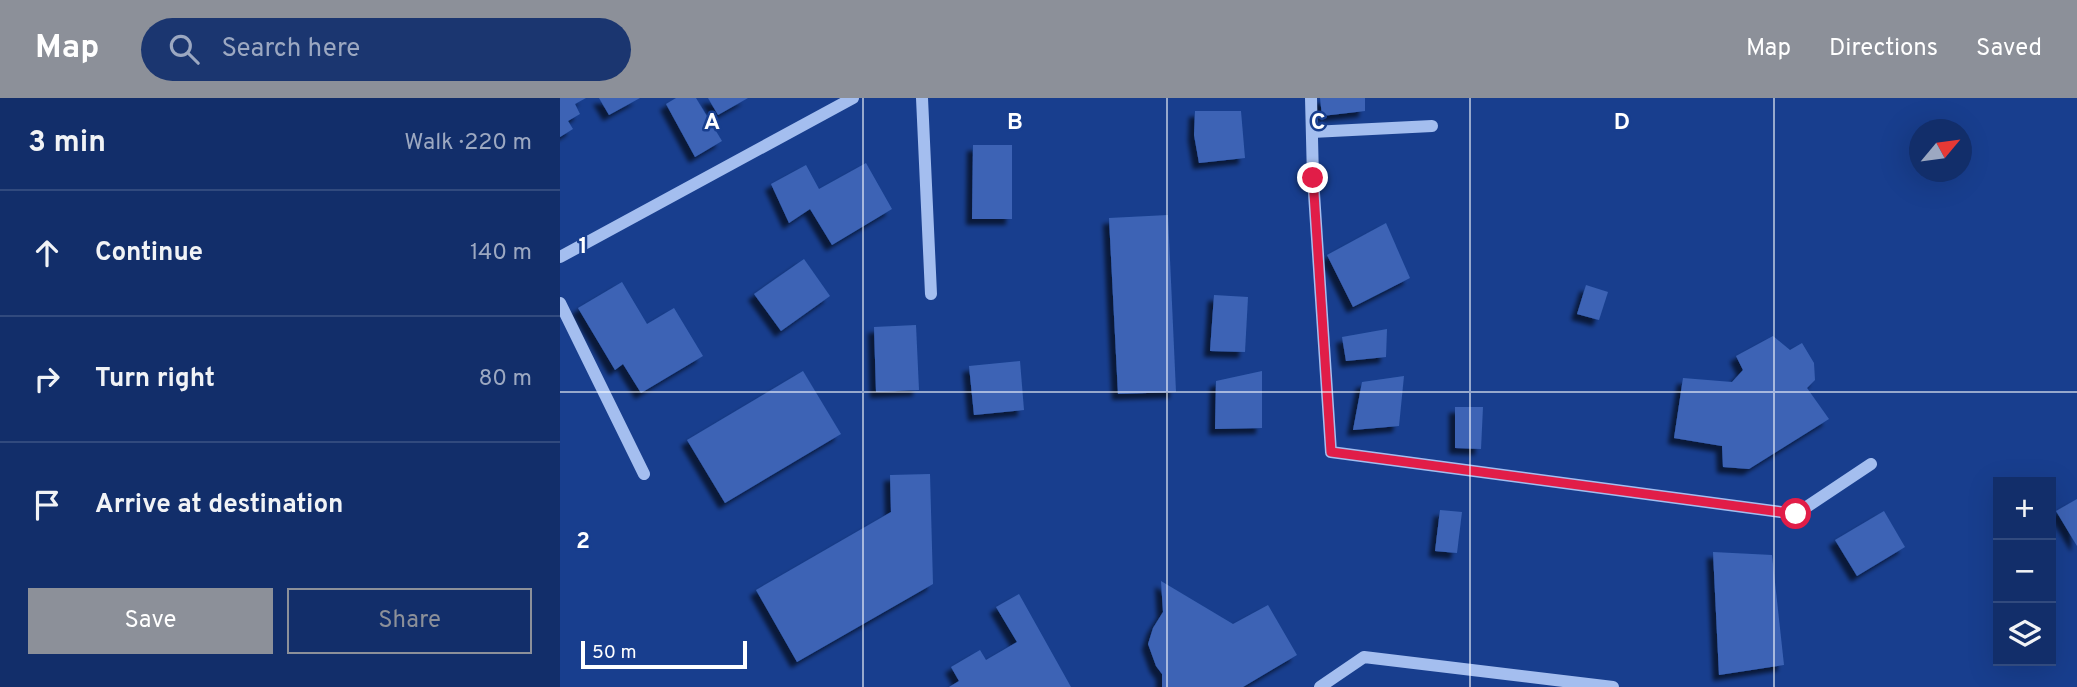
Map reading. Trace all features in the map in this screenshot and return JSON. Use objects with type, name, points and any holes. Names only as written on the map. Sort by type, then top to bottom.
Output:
[{"type":"lane","points":[[560,257],[853,98]]},
{"type":"lane","points":[[922,98],[931,294]]},
{"type":"lane","points":[[1311,98],[1313,178],[1331,452],[1796,514],[1871,464]]},
{"type":"lane","points":[[1312,132],[1432,126]]},
{"type":"lane","points":[[560,303],[644,474]]},
{"type":"lane","points":[[1320,687],[1364,657],[1613,687]]},
{"type":"building","points":[[560,98],[586,98],[575,104],[580,114],[568,121],[573,129],[560,137]]},
{"type":"building","points":[[599,98],[640,98],[609,115]]},
{"type":"building","points":[[676,98],[696,98],[722,141],[695,157],[666,104]]},
{"type":"building","points":[[708,98],[748,98],[718,115]]},
{"type":"building","points":[[1320,98],[1365,98],[1365,111],[1322,116]]},
{"type":"building","points":[[1195,111],[1241,111],[1245,158],[1199,163],[1194,135]]},
{"type":"building","points":[[973,145],[1012,145],[1012,219],[972,219]]},
{"type":"building","points":[[866,163],[892,209],[832,245],[810,209],[789,223],[771,184],[806,165],[819,189]]},
{"type":"building","points":[[1168,215],[1176,392],[1118,394],[1109,218]]},
{"type":"building","points":[[1386,223],[1410,278],[1353,307],[1327,255]]},
{"type":"building","points":[[804,259],[830,296],[781,331],[754,294]]},
{"type":"building","points":[[622,282],[647,324],[674,308],[703,356],[641,393],[623,364],[615,370],[578,308]]},
{"type":"building","points":[[1586,285],[1608,292],[1599,320],[1577,314]]},
{"type":"building","points":[[1214,295],[1248,297],[1245,352],[1210,351]]},
{"type":"building","points":[[916,325],[919,390],[876,392],[874,327]]},
{"type":"building","points":[[1387,329],[1386,357],[1346,361],[1342,337]]},
{"type":"building","points":[[1773,336],[1790,350],[1802,343],[1814,363],[1815,380],[1807,388],[1829,419],[1749,469],[1723,467],[1722,446],[1674,438],[1683,378],[1732,382],[1743,370],[1736,356]]},
{"type":"building","points":[[1020,361],[1024,410],[974,415],[969,366]]},
{"type":"building","points":[[803,371],[841,434],[725,503],[687,440]]},
{"type":"building","points":[[1262,371],[1262,428],[1215,429],[1216,381]]},
{"type":"building","points":[[1404,376],[1399,426],[1353,430],[1362,382]]},
{"type":"building","points":[[1455,407],[1483,407],[1481,449],[1455,448]]},
{"type":"building","points":[[930,474],[933,584],[797,662],[756,590],[891,512],[890,475]]},
{"type":"building","points":[[2077,499],[2077,546],[2056,511]]},
{"type":"building","points":[[1440,510],[1462,512],[1457,553],[1435,551]]},
{"type":"building","points":[[1884,511],[1905,547],[1857,576],[1835,540]]},
{"type":"building","points":[[1713,552],[1772,555],[1784,665],[1719,675]]},
{"type":"building","points":[[1161,581],[1233,624],[1268,605],[1297,655],[1243,687],[1162,687],[1162,674],[1148,644],[1153,628],[1163,612]]},
{"type":"building","points":[[1019,594],[1071,687],[949,687],[959,681],[951,667],[980,650],[986,660],[1017,642],[996,607]]},
{"type":"route","points":[[1313,178],[1331,452],[1796,514]]}]
